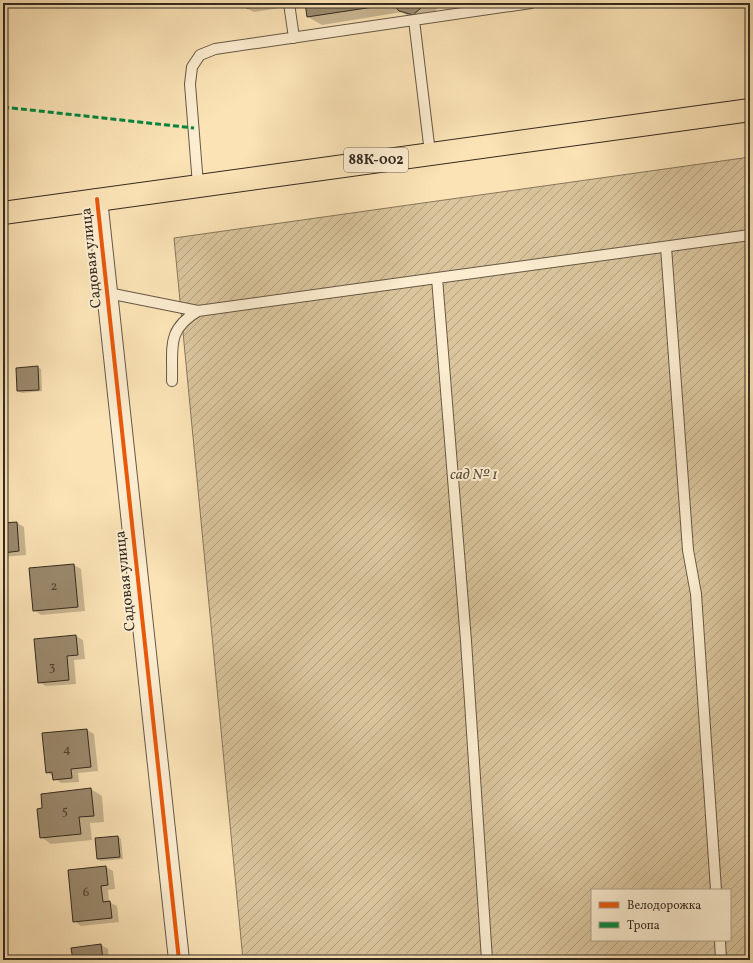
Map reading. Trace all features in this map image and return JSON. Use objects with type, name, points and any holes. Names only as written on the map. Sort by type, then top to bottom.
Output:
[{"type":"main road","name":"88К-002","points":[[3,213],[97,198],[750,110]]},
{"type":"street","name":"Садовая улица","points":[[97,198],[179,960]]},
{"type":"lane","points":[[289,3],[294,38]]},
{"type":"lane","points":[[198,185],[190,84],[192,67],[200,55],[215,49],[531,3]]},
{"type":"lane","points":[[414,20],[430,153]]},
{"type":"lane","points":[[108,294],[198,311],[750,235]]},
{"type":"lane","points":[[666,247],[688,550],[696,594],[716,889]]},
{"type":"lane","points":[[437,278],[466,649],[487,960]]},
{"type":"lane","points":[[172,381],[173,345],[176,328],[198,311]]},
{"type":"lane","points":[[720,941],[721,960]]},
{"type":"green space","name":"сад № 1","points":[[750,157],[750,960],[243,960],[174,238]]},
{"type":"building","points":[[245,3],[273,3],[274,5],[246,8]]},
{"type":"building","points":[[305,3],[422,3],[421,8],[413,15],[399,11],[393,4],[307,17]]},
{"type":"building","points":[[38,366],[39,390],[17,391],[16,368]]},
{"type":"building","points":[[17,522],[19,551],[3,553],[3,523]]},
{"type":"building","points":[[74,564],[78,607],[33,611],[29,568]]},
{"type":"building","points":[[76,635],[78,655],[67,656],[69,680],[38,683],[34,639]]},
{"type":"building","points":[[87,729],[91,767],[71,769],[72,778],[53,780],[52,772],[46,773],[42,733]]},
{"type":"building","points":[[91,788],[94,816],[79,817],[81,834],[40,838],[37,809],[42,808],[41,794]]},
{"type":"building","points":[[118,836],[120,857],[97,859],[95,838]]},
{"type":"building","points":[[106,866],[108,885],[101,886],[103,902],[110,901],[112,918],[73,922],[68,870]]},
{"type":"building","points":[[101,944],[103,960],[73,960],[71,948]]},
{"type":"marked path","points":[[3,107],[194,128]]},
{"type":"cycle path","points":[[97,199],[179,960]]}]
